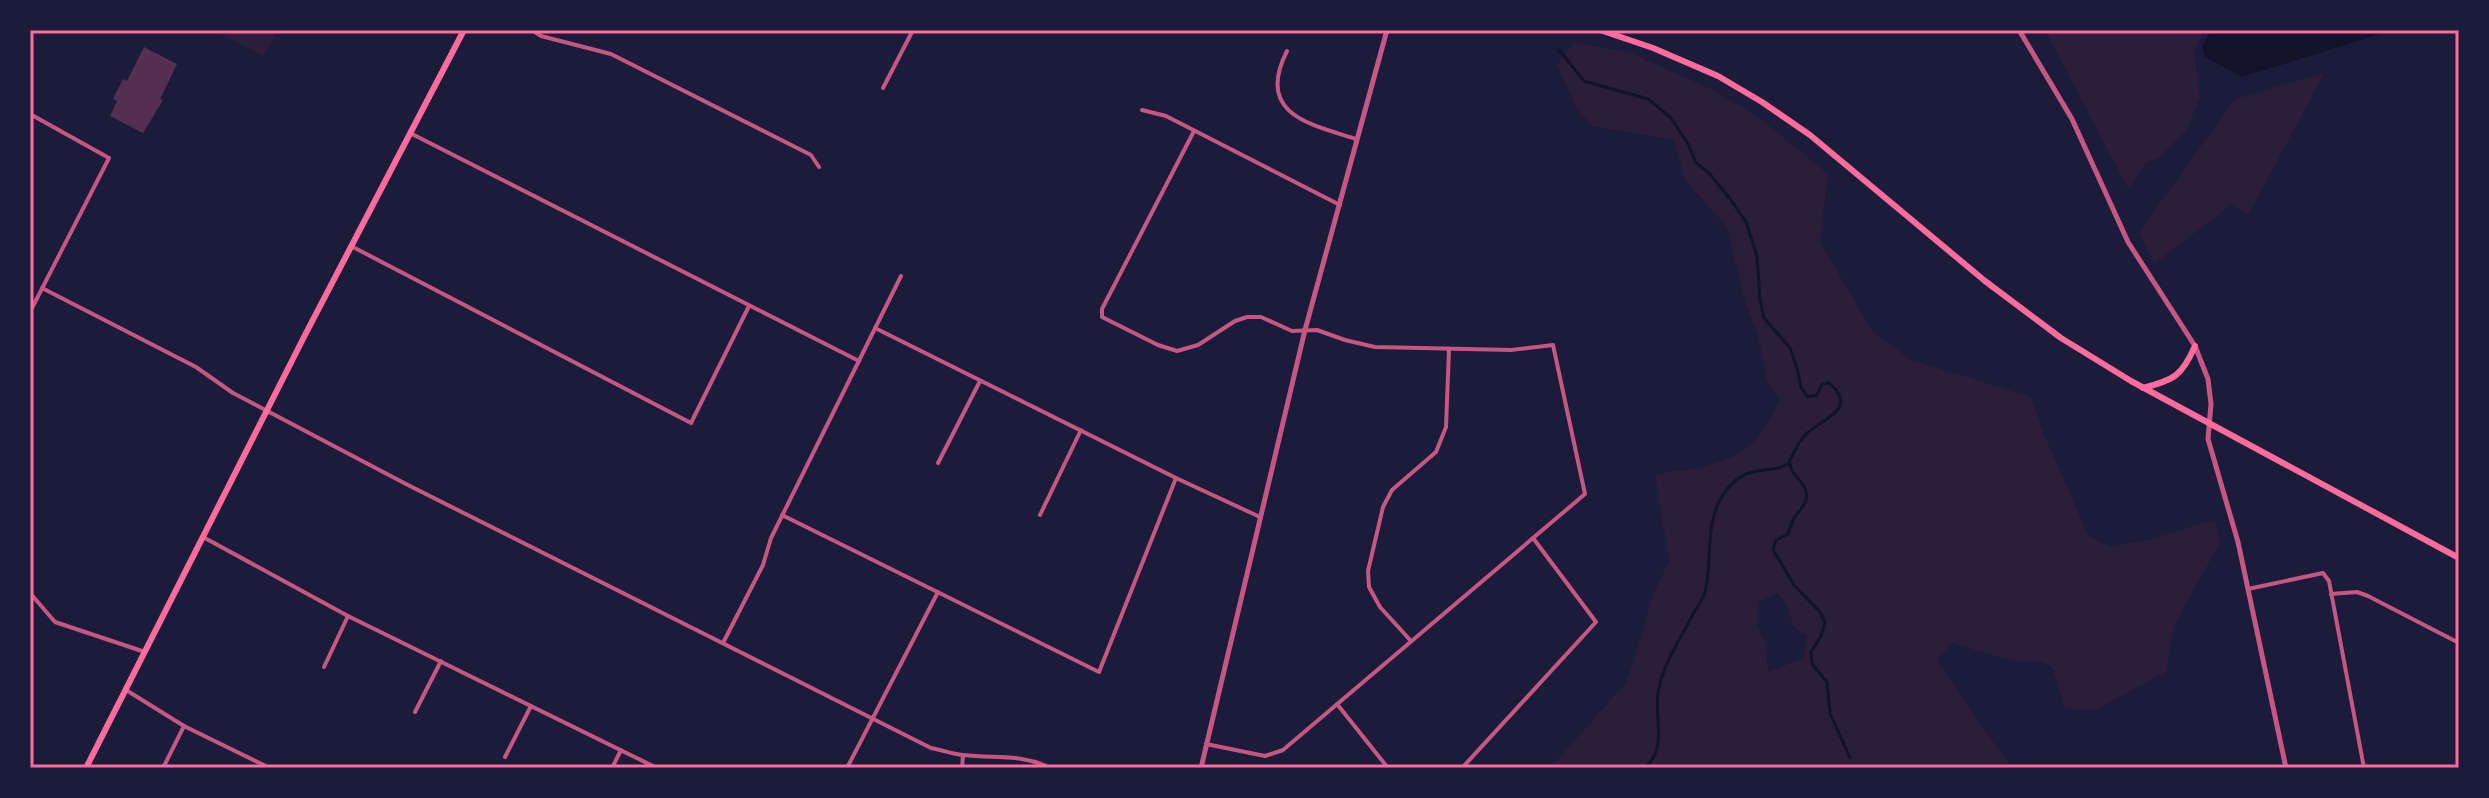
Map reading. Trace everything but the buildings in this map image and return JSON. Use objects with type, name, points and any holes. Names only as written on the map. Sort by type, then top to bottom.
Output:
[{"type":"main road","points":[[86,768],[464,30]]},
{"type":"main road","points":[[1600,30],[1653,48],[1718,76],[1762,102],[1810,135],[1985,281],[2061,338],[2143,388],[2459,558]]},
{"type":"main road","points":[[2143,388],[2168,382],[2175,377],[2182,371],[2195,346]]},
{"type":"street","points":[[532,30],[541,36],[611,54],[811,155],[819,167]]},
{"type":"street","points":[[883,88],[913,30]]},
{"type":"street","points":[[1201,768],[1305,330],[1387,30]]},
{"type":"street","points":[[2019,30],[2072,119],[2128,242],[2195,346],[2208,379],[2211,404],[2208,439],[2238,542],[2286,768]]},
{"type":"street","points":[[1287,51],[1278,68],[1277,81],[1279,96],[1285,107],[1304,122],[1359,140]]},
{"type":"street","points":[[1142,110],[1166,116],[1340,205]]},
{"type":"street","points":[[30,114],[109,158],[30,312]]},
{"type":"street","points":[[1194,131],[1102,309],[1102,317],[1177,351],[1198,345],[1235,321],[1247,317],[1261,317],[1292,331],[1317,330],[1375,347],[1511,350],[1553,345],[1585,494],[1283,750],[1265,756],[1206,744]]},
{"type":"street","points":[[410,133],[859,361]]},
{"type":"street","points":[[351,246],[691,423],[749,306]]},
{"type":"street","points":[[723,643],[763,565],[782,515],[901,276]]},
{"type":"street","points":[[42,288],[196,367],[233,393],[406,484],[931,748],[963,755],[1008,755],[1035,760],[1051,768]]},
{"type":"street","points":[[875,328],[1260,517]]},
{"type":"street","points":[[1411,641],[1380,607],[1369,587],[1368,571],[1383,507],[1392,490],[1436,452],[1446,427],[1449,349]]},
{"type":"street","points":[[938,463],[980,381]]},
{"type":"street","points":[[1040,515],[1081,430]]},
{"type":"street","points":[[782,515],[1099,672],[1176,478]]},
{"type":"street","points":[[203,537],[348,616],[657,768]]},
{"type":"street","points":[[1462,768],[1596,622],[1533,538]]},
{"type":"street","points":[[2248,589],[2323,573],[2329,581],[2364,768]]},
{"type":"street","points":[[847,768],[938,592]]},
{"type":"street","points":[[2331,594],[2357,592],[2368,596],[2459,643]]},
{"type":"street","points":[[30,593],[55,622],[145,652]]},
{"type":"street","points":[[324,667],[348,616]]},
{"type":"street","points":[[415,712],[441,661]]},
{"type":"street","points":[[126,690],[184,726],[270,768]]},
{"type":"street","points":[[1337,704],[1388,768]]},
{"type":"street","points":[[505,757],[531,706]]},
{"type":"street","points":[[163,768],[184,726]]},
{"type":"street","points":[[612,768],[621,750]]},
{"type":"street","points":[[962,768],[963,755]]},
{"type":"shaded area","points":[[213,30],[278,30],[264,56]]},
{"type":"shaded area","points":[[2045,30],[2205,30],[2194,50],[2200,97],[2187,130],[2158,158],[2146,163],[2129,190]]},
{"type":"shaded area","points":[[2211,30],[2393,30],[2242,77],[2205,57],[2202,46]]},
{"type":"shaded area","points":[[1574,42],[1631,53],[1711,89],[1757,116],[1828,174],[1820,242],[1874,334],[1912,360],[2031,397],[2089,537],[2110,547],[2148,540],[2215,520],[2220,543],[2173,627],[2167,671],[2095,710],[2065,709],[2053,669],[2043,661],[2013,661],[1952,643],[1937,661],[2014,768],[1550,768],[1625,684],[1632,666],[1653,596],[1669,560],[1655,476],[1698,468],[1729,458],[1750,446],[1765,427],[1780,399],[1767,381],[1759,339],[1746,304],[1727,227],[1685,180],[1674,140],[1592,126],[1576,107],[1557,65]],"holes":[[[1777,593],[1786,603],[1794,628],[1807,636],[1804,658],[1768,672],[1766,645],[1757,625],[1759,602]]]},
{"type":"shaded area","points":[[2324,73],[2249,214],[2231,205],[2154,264],[2139,232],[2235,99]]},
{"type":"waterway","points":[[1559,50],[1584,81],[1648,99],[1671,118],[1696,163],[1709,173],[1746,222],[1757,256],[1764,318],[1790,348],[1801,388],[1808,397],[1817,395],[1822,384],[1829,383],[1841,398],[1837,410],[1804,437],[1789,463]]},
{"type":"waterway","points":[[1645,768],[1652,760],[1658,742],[1657,703],[1663,672],[1705,592],[1715,511],[1729,487],[1737,480],[1753,472],[1789,463]]},
{"type":"waterway","points":[[1790,464],[1804,486],[1806,499],[1788,534],[1776,540],[1773,550],[1794,585],[1820,612],[1825,623],[1811,652],[1812,664],[1827,682],[1830,713],[1850,758]]}]
